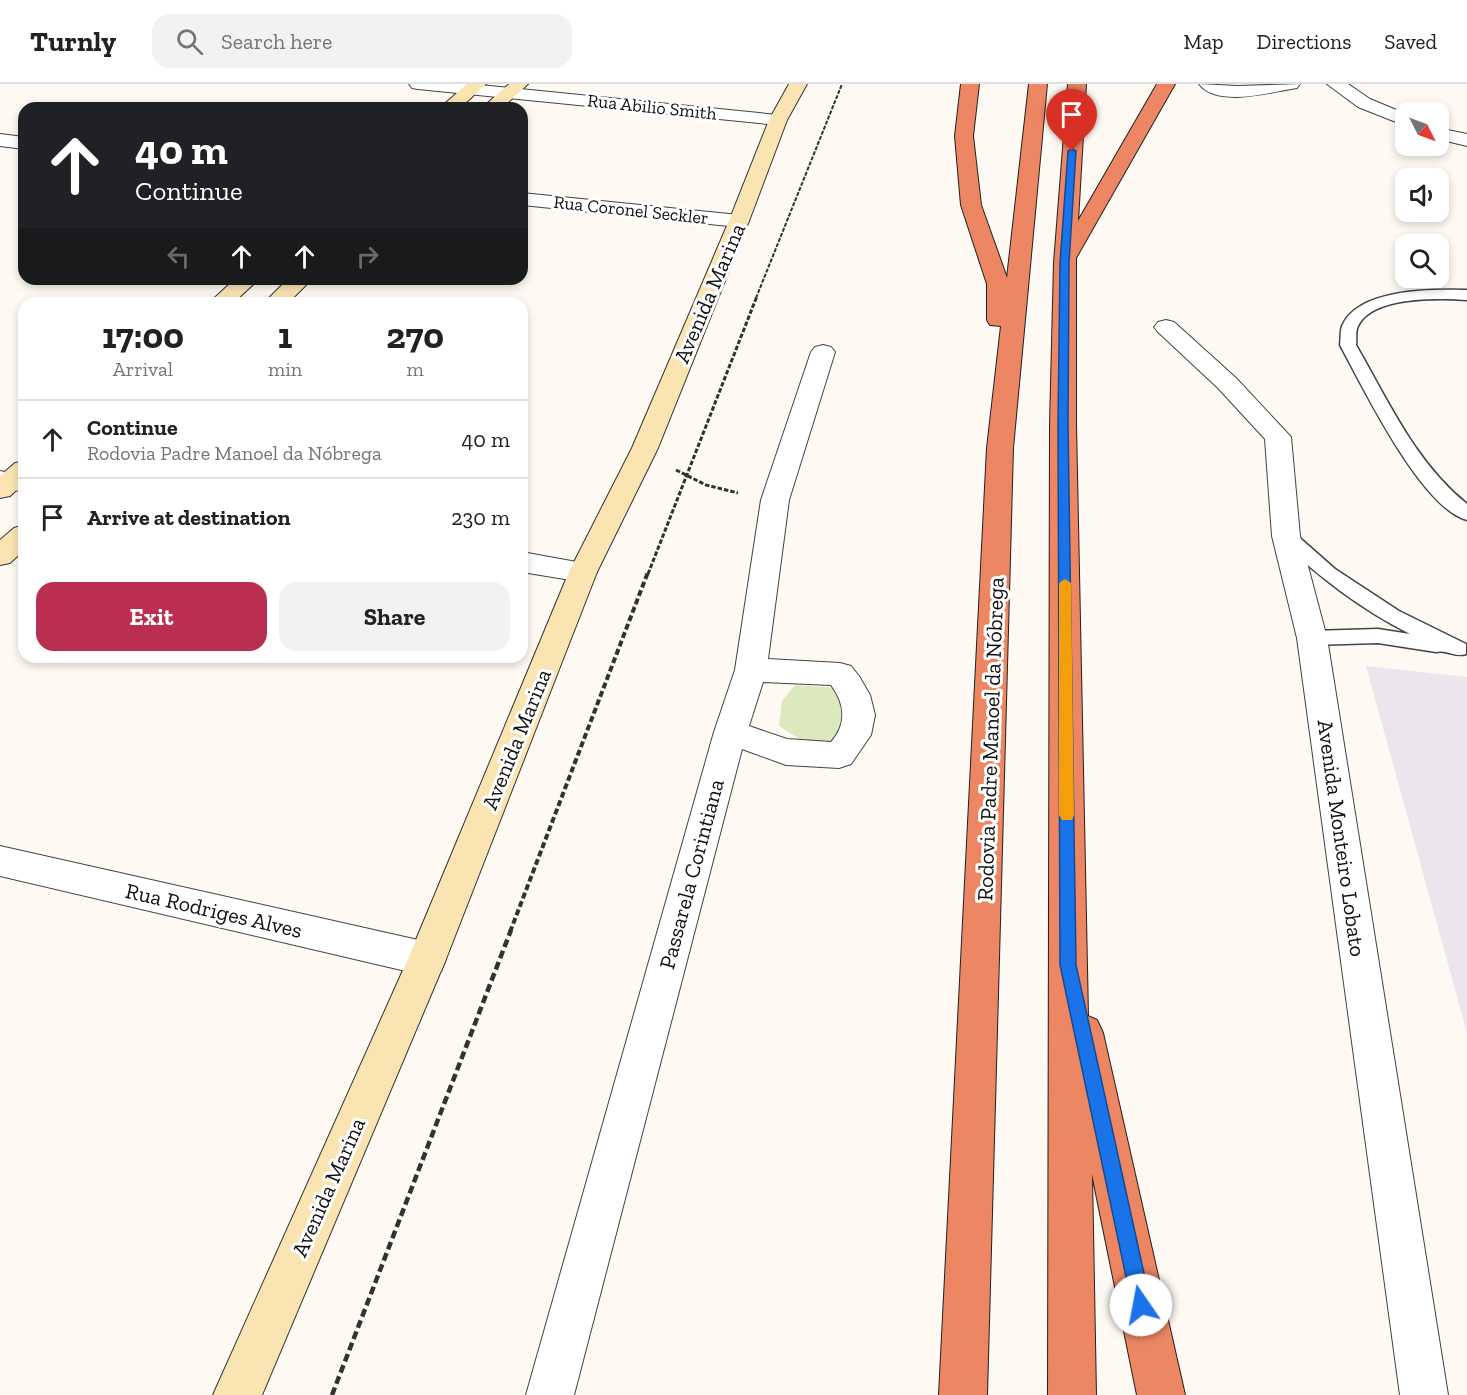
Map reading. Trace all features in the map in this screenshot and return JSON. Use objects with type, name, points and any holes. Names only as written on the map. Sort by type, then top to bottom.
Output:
[{"type":"highway","points":[[970,84],[964,136],[971,205],[998,284],[1000,448]]},
{"type":"highway","name":"Rodovia Padre Manoel da Nóbrega","points":[[963,1395],[1000,448],[1038,84]]},
{"type":"highway","points":[[1072,1395],[1063,424],[1065,263],[1077,84]]},
{"type":"highway","points":[[1065,263],[1166,84]]},
{"type":"highway","points":[[1068,965],[1161,1395]]},
{"type":"street","name":"Rua Abilio Smith","points":[[418,84],[514,89],[778,120]]},
{"type":"street","name":"Avenida Marina","points":[[237,1395],[427,959],[583,572],[645,448],[739,221],[778,120],[798,84]]},
{"type":"street","points":[[1208,84],[1215,89],[1230,91],[1291,84]]},
{"type":"street","points":[[1336,84],[1364,103],[1395,116]]},
{"type":"street","points":[[456,102],[474,87]]},
{"type":"street","points":[[498,102],[514,89]]},
{"type":"street","points":[[1449,135],[1467,140]]},
{"type":"street","points":[[0,140],[18,142]]},
{"type":"street","name":"Rua Coronel Seckler","points":[[528,200],[739,221]]},
{"type":"street","points":[[227,297],[241,285]]},
{"type":"street","points":[[282,297],[294,285]]},
{"type":"street","name":"Avenida Monteiro Lobato","points":[[1166,327],[1227,383],[1278,437],[1286,536],[1312,638],[1424,1395]]},
{"type":"street","name":"Passarela Corintiana","points":[[550,1395],[730,732],[751,670],[775,500],[823,352]]},
{"type":"street","points":[[0,556],[18,540]]},
{"type":"street","points":[[528,563],[583,572]]},
{"type":"street","points":[[730,732],[786,752],[839,755],[851,743],[861,712],[853,689],[840,674],[751,670]]},
{"type":"street","name":"Rua Rodriges Alves","points":[[0,861],[427,959]]},
{"type":"lane","points":[[1467,295],[1440,293],[1400,297],[1365,311],[1350,327],[1348,345],[1413,460],[1444,495],[1467,514]]},
{"type":"lane","points":[[1286,536],[1328,574],[1383,610],[1463,649]]},
{"type":"lane","points":[[1312,638],[1378,636],[1463,649]]},
{"type":"path","points":[[332,1395],[685,476],[842,84]]},
{"type":"path","points":[[645,448],[685,476],[717,489],[775,500]]},
{"type":"shaded area","points":[[1366,666],[1467,677],[1467,1033]]},
{"type":"green space","points":[[795,685],[839,688],[848,706],[841,731],[827,743],[801,740],[779,726],[782,701]]},
{"type":"slow traffic","points":[[1065,583],[1067,815]]},
{"type":"route","points":[[1072,151],[1065,263],[1063,424],[1068,965],[1141,1305]]}]
